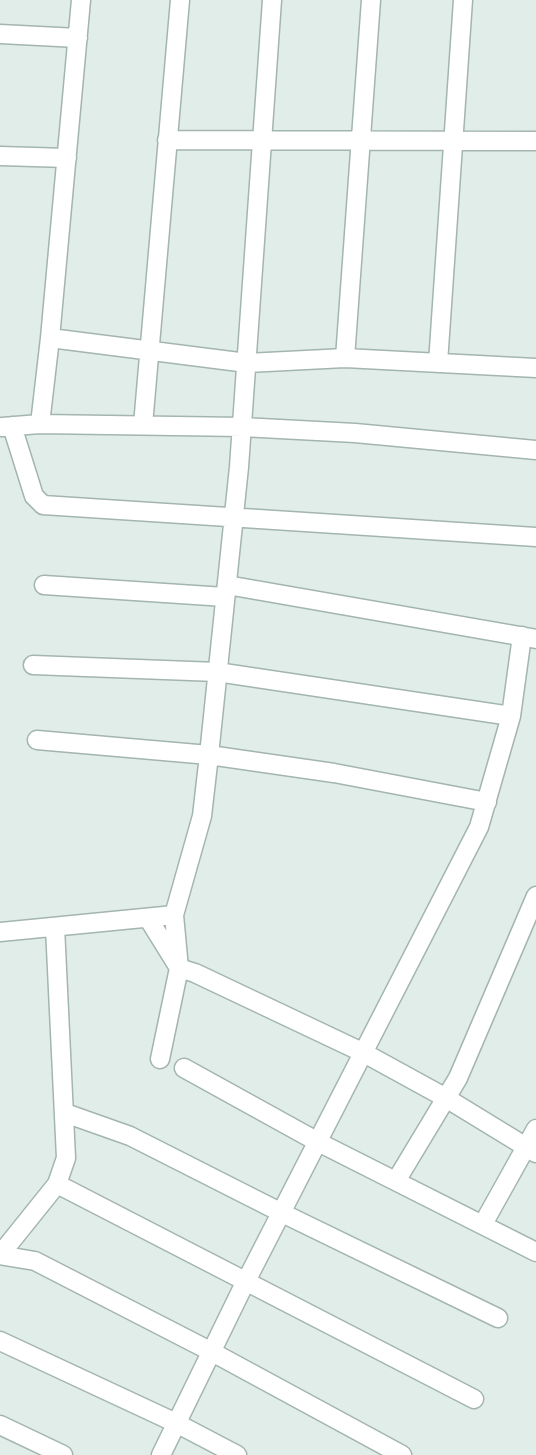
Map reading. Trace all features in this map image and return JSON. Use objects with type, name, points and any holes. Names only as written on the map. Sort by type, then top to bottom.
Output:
[{"type":"street","points":[[40,424],[81,0]]},
{"type":"street","points":[[143,425],[180,0]]},
{"type":"street","points":[[160,1059],[179,969],[174,915],[202,816],[218,672],[242,427],[272,0]]},
{"type":"street","points":[[345,358],[371,0]]},
{"type":"street","points":[[438,363],[463,0]]},
{"type":"street","points":[[0,34],[78,38]]},
{"type":"street","points":[[168,140],[536,141]]},
{"type":"street","points":[[0,156],[67,158]]},
{"type":"street","points":[[50,338],[247,363],[345,358],[536,368]]},
{"type":"street","points":[[536,450],[355,433],[242,427],[40,424],[6,427],[34,496],[43,505],[536,537]]},
{"type":"street","points":[[44,585],[226,591],[529,638],[511,716],[479,827],[247,1281],[161,1455]]},
{"type":"street","points":[[33,665],[218,672],[511,716]]},
{"type":"street","points":[[37,740],[209,755],[333,773],[486,802]]},
{"type":"street","points":[[396,1181],[458,1078],[536,896]]},
{"type":"street","points":[[0,933],[174,915]]},
{"type":"street","points":[[148,918],[179,969],[195,973],[364,1053],[446,1098],[531,1150]]},
{"type":"street","points":[[56,927],[66,1158],[57,1184],[0,1255],[35,1261],[212,1352],[402,1455]]},
{"type":"street","points":[[184,1068],[318,1142],[536,1252]]},
{"type":"street","points":[[65,1113],[130,1136],[498,1318]]},
{"type":"street","points":[[483,1224],[531,1150],[536,1129]]},
{"type":"street","points":[[57,1184],[474,1399]]},
{"type":"street","points":[[0,1341],[177,1423],[237,1455]]},
{"type":"street","points":[[0,1425],[63,1455]]}]
